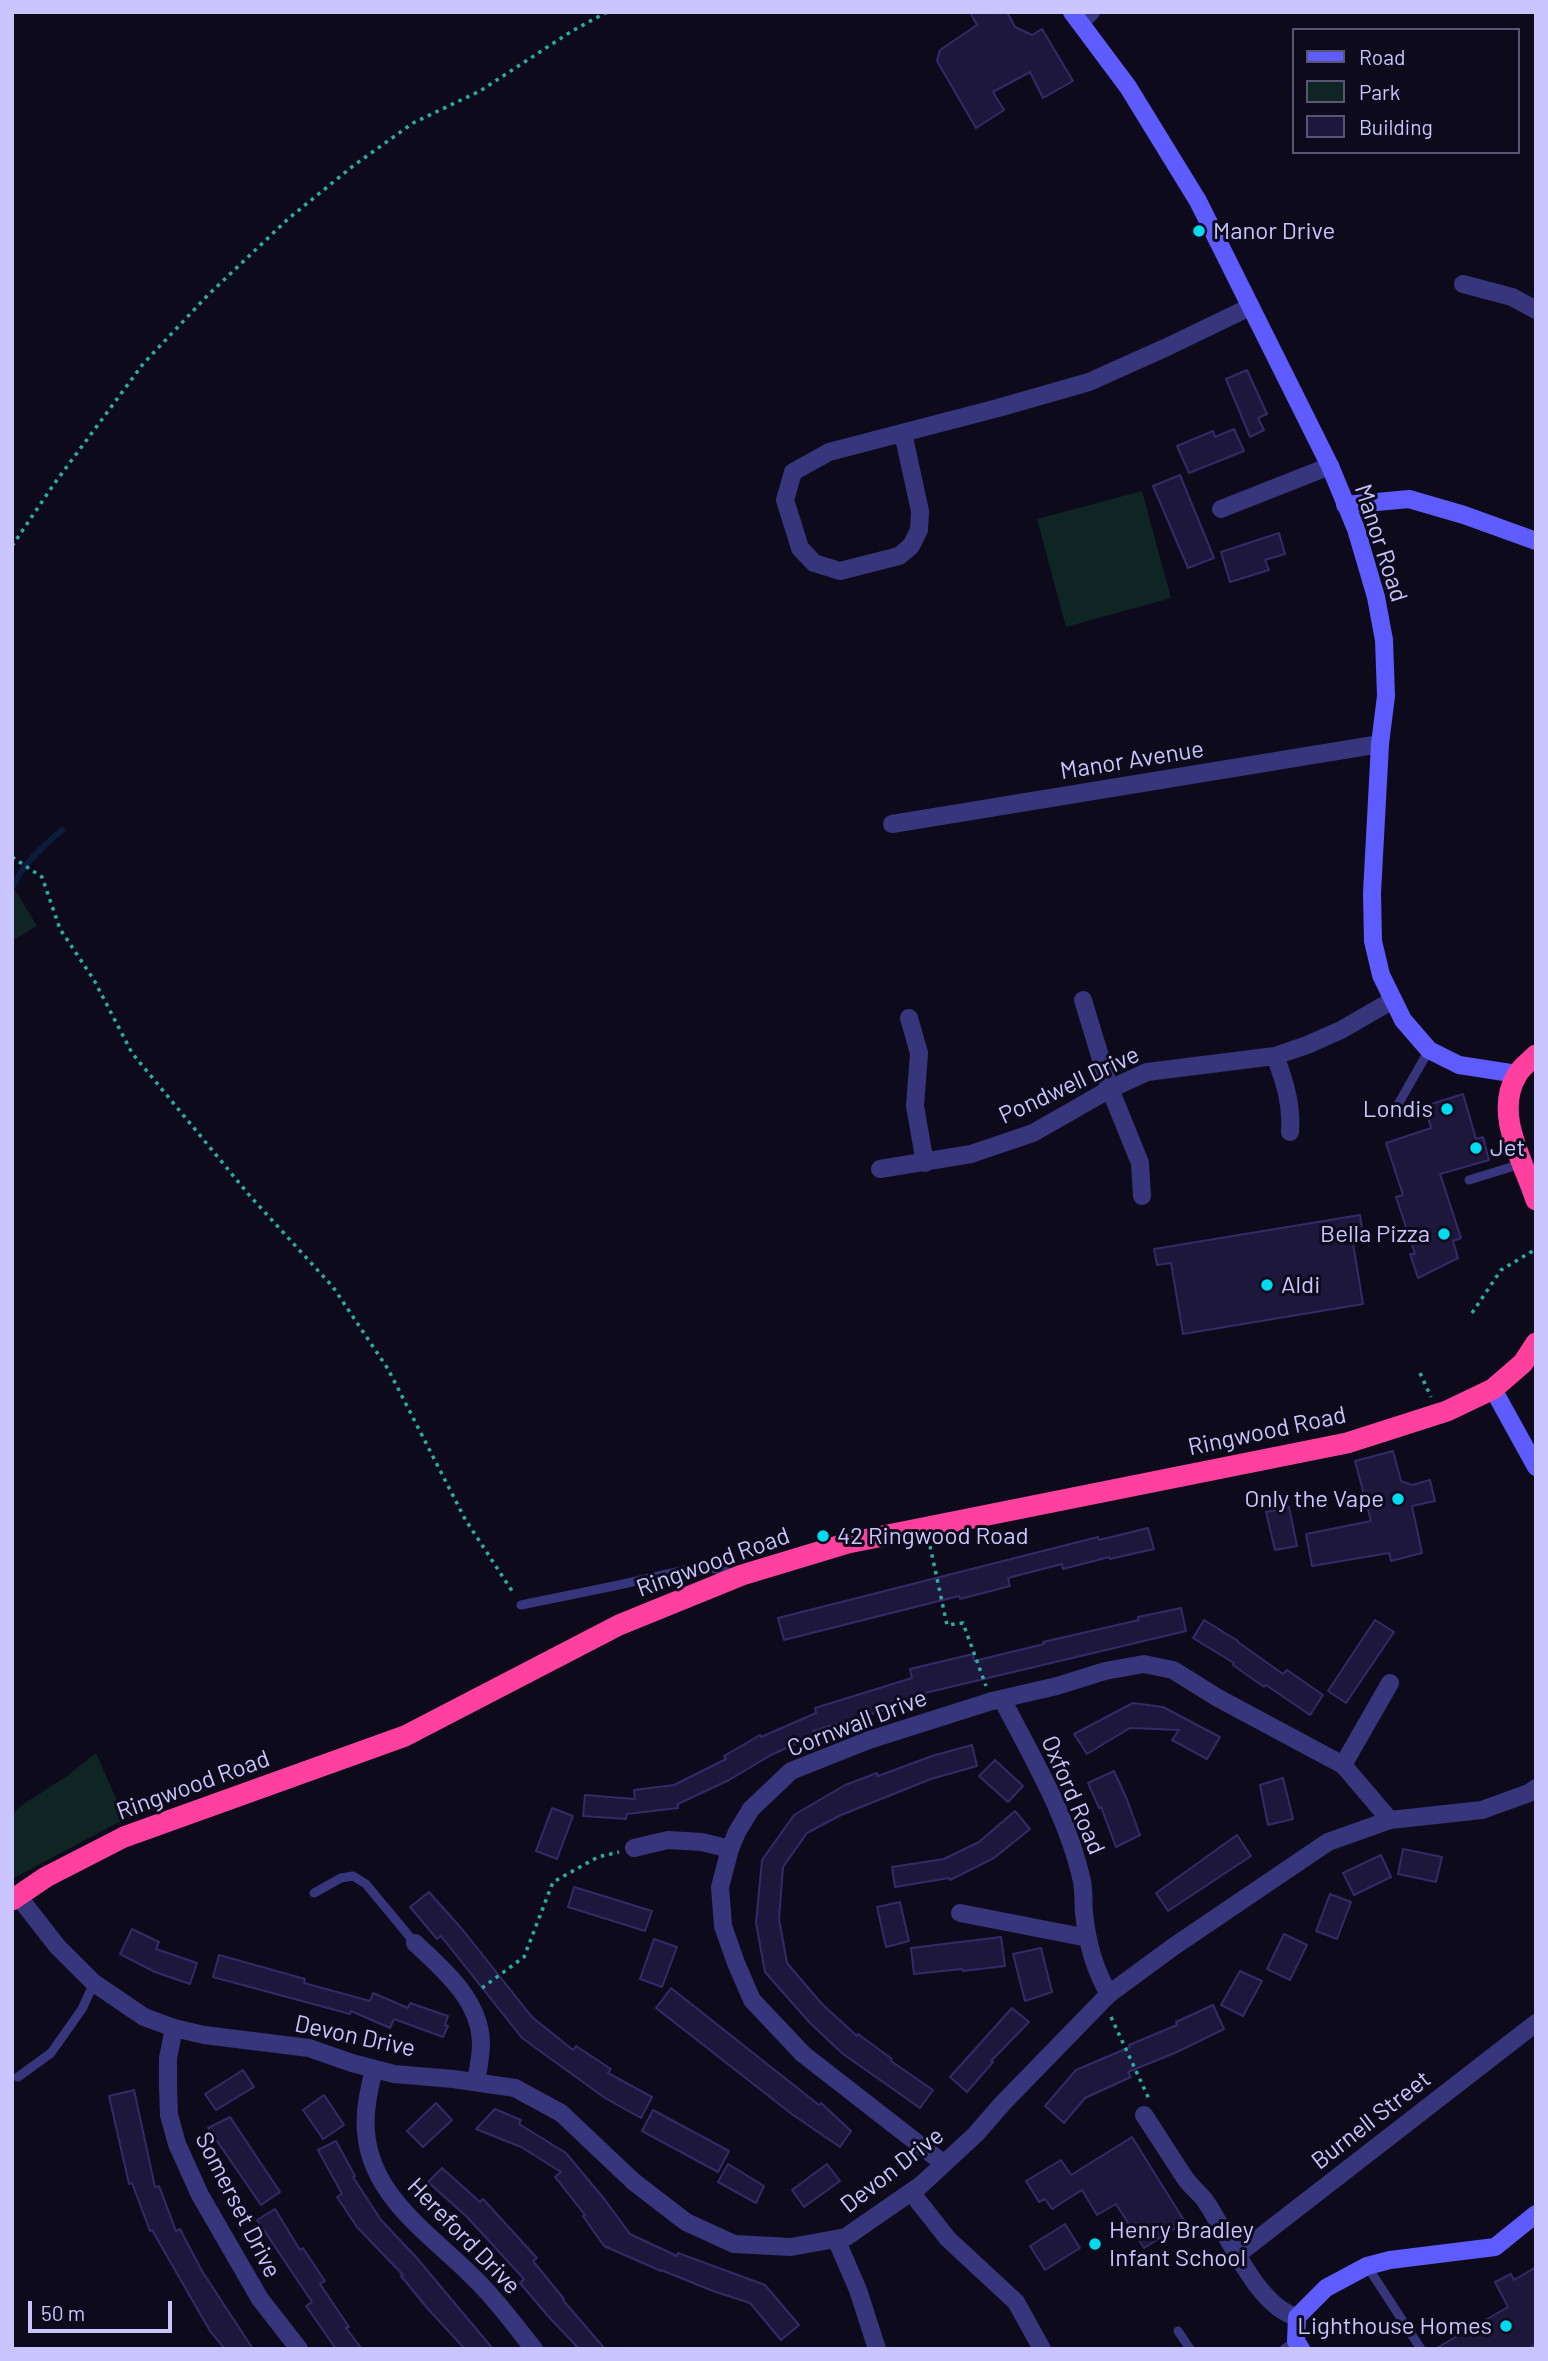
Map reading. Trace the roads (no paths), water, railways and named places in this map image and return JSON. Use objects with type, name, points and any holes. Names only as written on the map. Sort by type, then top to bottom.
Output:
[{"type":"highway","points":[[1536,1055],[1517,1074],[1509,1096],[1510,1124],[1536,1199]]},
{"type":"highway","name":"Ringwood Road","points":[[15,1898],[46,1877],[124,1836],[405,1736],[619,1625],[742,1576],[848,1543],[1347,1443],[1447,1411],[1493,1389],[1523,1363],[1536,1343]]},
{"type":"street","name":"Manor Road","points":[[1081,16],[1198,201],[1330,467],[1356,529],[1376,597],[1384,640],[1386,696],[1380,744],[1372,894],[1373,941],[1381,975],[1404,1020],[1429,1050],[1460,1065],[1517,1074]]},
{"type":"street","points":[[1463,284],[1512,297],[1536,310]]},
{"type":"street","points":[[903,433],[920,510],[919,530],[911,546],[898,556],[840,571],[814,563],[800,548],[785,500],[793,472],[829,452],[1088,382],[1250,307]]},
{"type":"street","points":[[1221,509],[1330,467]]},
{"type":"street","points":[[1345,505],[1409,499],[1536,541]]},
{"type":"street","name":"Manor Avenue","points":[[892,824],[1380,744]]},
{"type":"street","points":[[1083,1000],[1110,1089],[1140,1163],[1142,1196]]},
{"type":"street","name":"Pondwell Drive","points":[[880,1170],[971,1154],[1033,1133],[1110,1089],[1147,1072],[1275,1056],[1341,1030],[1393,1000]]},
{"type":"street","points":[[909,1018],[919,1053],[915,1106],[925,1163]]},
{"type":"street","points":[[1275,1056],[1285,1081],[1291,1111],[1290,1132]]},
{"type":"street","points":[[1493,1389],[1536,1467]]},
{"type":"street","name":"Cornwall Drive","points":[[943,2163],[803,2054],[752,2000],[736,1964],[723,1926],[720,1887],[730,1849],[751,1809],[791,1772],[869,1740],[997,1700],[1105,1671],[1144,1664],[1173,1670],[1218,1698],[1343,1765],[1390,1820]]},
{"type":"street","points":[[1343,1765],[1390,1683]]},
{"type":"street","name":"Oxford Road","points":[[997,1700],[1038,1767],[1064,1824],[1082,1883],[1091,1954],[1106,1997]]},
{"type":"street","name":"Devon Drive","points":[[15,1898],[94,1983],[145,2017],[174,2028],[257,2043],[309,2048],[394,2074],[515,2088],[561,2113],[634,2182],[686,2222],[734,2244],[791,2248],[846,2237],[911,2192],[976,2134],[1106,1997],[1173,1947],[1328,1842],[1390,1820],[1482,1810],[1536,1788]]},
{"type":"street","points":[[634,1848],[668,1840],[702,1842],[730,1849]]},
{"type":"street","points":[[960,1913],[1088,1938]]},
{"type":"street","points":[[415,1943],[468,1999],[481,2042],[476,2082]]},
{"type":"street","name":"Burnell Street","points":[[1237,2255],[1536,2023]]},
{"type":"street","name":"Somerset Drive","points":[[174,2028],[168,2058],[168,2087],[169,2115],[177,2144],[200,2195],[260,2299],[299,2349]]},
{"type":"street","name":"Hereford Drive","points":[[374,2069],[366,2102],[366,2132],[371,2160],[385,2189],[403,2210],[477,2280],[534,2349]]},
{"type":"street","points":[[1144,2115],[1186,2181],[1205,2200],[1237,2255],[1271,2303],[1285,2314],[1297,2317]]},
{"type":"street","points":[[911,2192],[948,2239],[1016,2302],[1042,2349]]},
{"type":"street","points":[[1294,2346],[1297,2317],[1326,2288],[1367,2266],[1391,2260],[1495,2247],[1536,2214]]},
{"type":"street","points":[[836,2239],[858,2290],[877,2349]]},
{"type":"lane","points":[[1396,1108],[1429,1050]]},
{"type":"lane","points":[[1469,1180],[1522,1163]]},
{"type":"lane","points":[[520,1605],[703,1566],[742,1576]]},
{"type":"lane","points":[[314,1893],[341,1878],[353,1876],[366,1884],[415,1943]]},
{"type":"lane","points":[[18,2077],[51,2053],[82,2009],[94,1983]]},
{"type":"lane","points":[[1367,2266],[1421,2349]]},
{"type":"lane","points":[[1178,2331],[1190,2349]]},
{"type":"waterway","points":[[12,888],[27,864],[62,830]]},
{"type":"place","name":"Manor Drive","points":[[1199,231]]},
{"type":"place","name":"Londis","points":[[1447,1109]]},
{"type":"place","name":"Jet","points":[[1476,1148]]},
{"type":"place","name":"Bella Pizza","points":[[1444,1234]]},
{"type":"place","name":"Aldi","points":[[1267,1285]]},
{"type":"place","name":"Only the Vape","points":[[1398,1499]]},
{"type":"place","name":"42 Ringwood Road","points":[[823,1536]]},
{"type":"place","name":"Henry Bradley Infant School","points":[[1095,2244]]},
{"type":"place","name":"Lighthouse Homes","points":[[1506,2326]]}]
